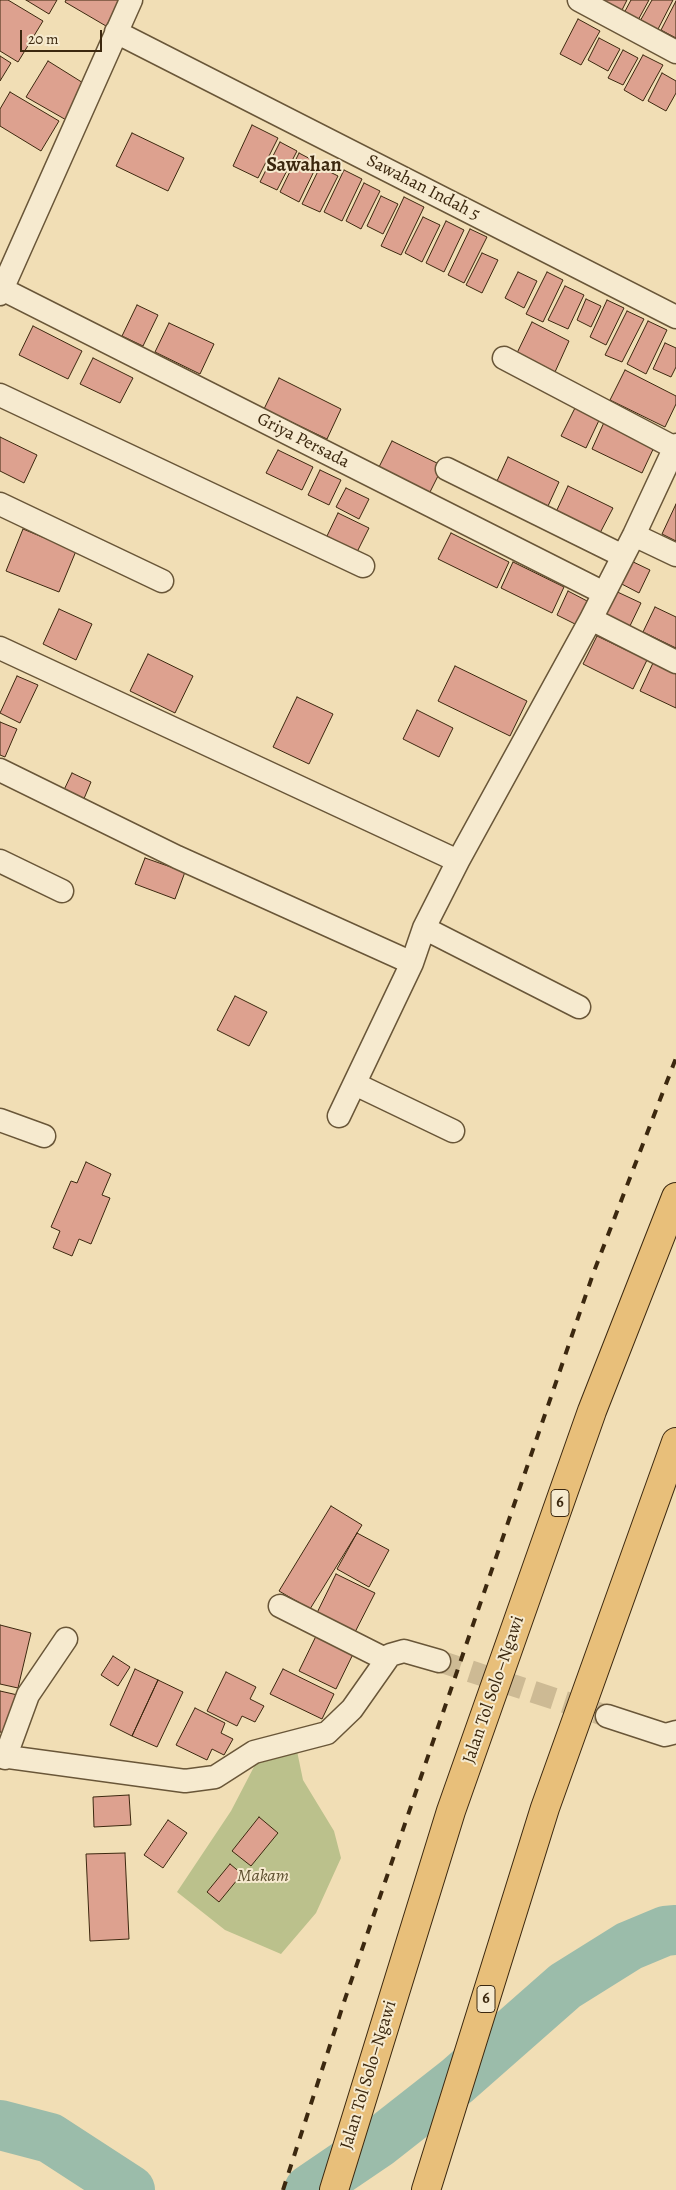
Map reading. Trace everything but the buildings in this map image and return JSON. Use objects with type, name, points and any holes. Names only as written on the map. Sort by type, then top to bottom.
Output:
[{"type":"highway","name":"Jalan Tol Solo–Ngawi","points":[[334,2190],[452,1811],[592,1411],[676,1197]]},
{"type":"highway","name":"6","points":[[426,2190],[546,1808],[676,1442]]},
{"type":"street","points":[[1,292],[131,0]]},
{"type":"street","points":[[579,0],[676,52]]},
{"type":"street","name":"Sawahan Indah 5","points":[[116,32],[676,318]]},
{"type":"street","name":"Griya Persada","points":[[1,292],[604,593]]},
{"type":"street","points":[[340,1116],[412,963],[424,928],[458,861],[591,619],[634,535],[675,446],[504,358]]},
{"type":"street","points":[[0,395],[363,566]]},
{"type":"street","points":[[447,469],[623,556]]},
{"type":"street","points":[[0,504],[162,580]]},
{"type":"street","points":[[634,535],[676,555]]},
{"type":"street","points":[[591,619],[676,662]]},
{"type":"street","points":[[0,648],[458,861]]},
{"type":"street","points":[[0,770],[177,857],[412,963]]},
{"type":"street","points":[[0,862],[62,891]]},
{"type":"street","points":[[424,928],[579,1006]]},
{"type":"street","points":[[355,1084],[453,1131]]},
{"type":"street","points":[[0,1120],[44,1136]]},
{"type":"street","points":[[280,1606],[386,1659]]},
{"type":"street","points":[[66,1639],[28,1695],[2,1757],[185,1782],[215,1777],[254,1752],[327,1733],[352,1709],[390,1655],[404,1652],[439,1661]]},
{"type":"street","points":[[607,1716],[672,1738]]},
{"type":"green space","name":"Makam","points":[[297,1751],[303,1780],[334,1831],[341,1858],[316,1913],[281,1954],[225,1930],[177,1892],[231,1811],[257,1761]]},
{"type":"waterway","points":[[309,2190],[378,2143],[457,2081],[565,1986],[629,1946],[665,1931],[676,1930]]},
{"type":"waterway","points":[[0,2125],[50,2138],[130,2190]]},
{"type":"tunnel","points":[[439,1661],[607,1716]]},
{"type":"railway","points":[[283,2190],[345,1999],[593,1274],[676,1058]]},
{"type":"district","name":"Sawahan","points":[[304,166]]}]
